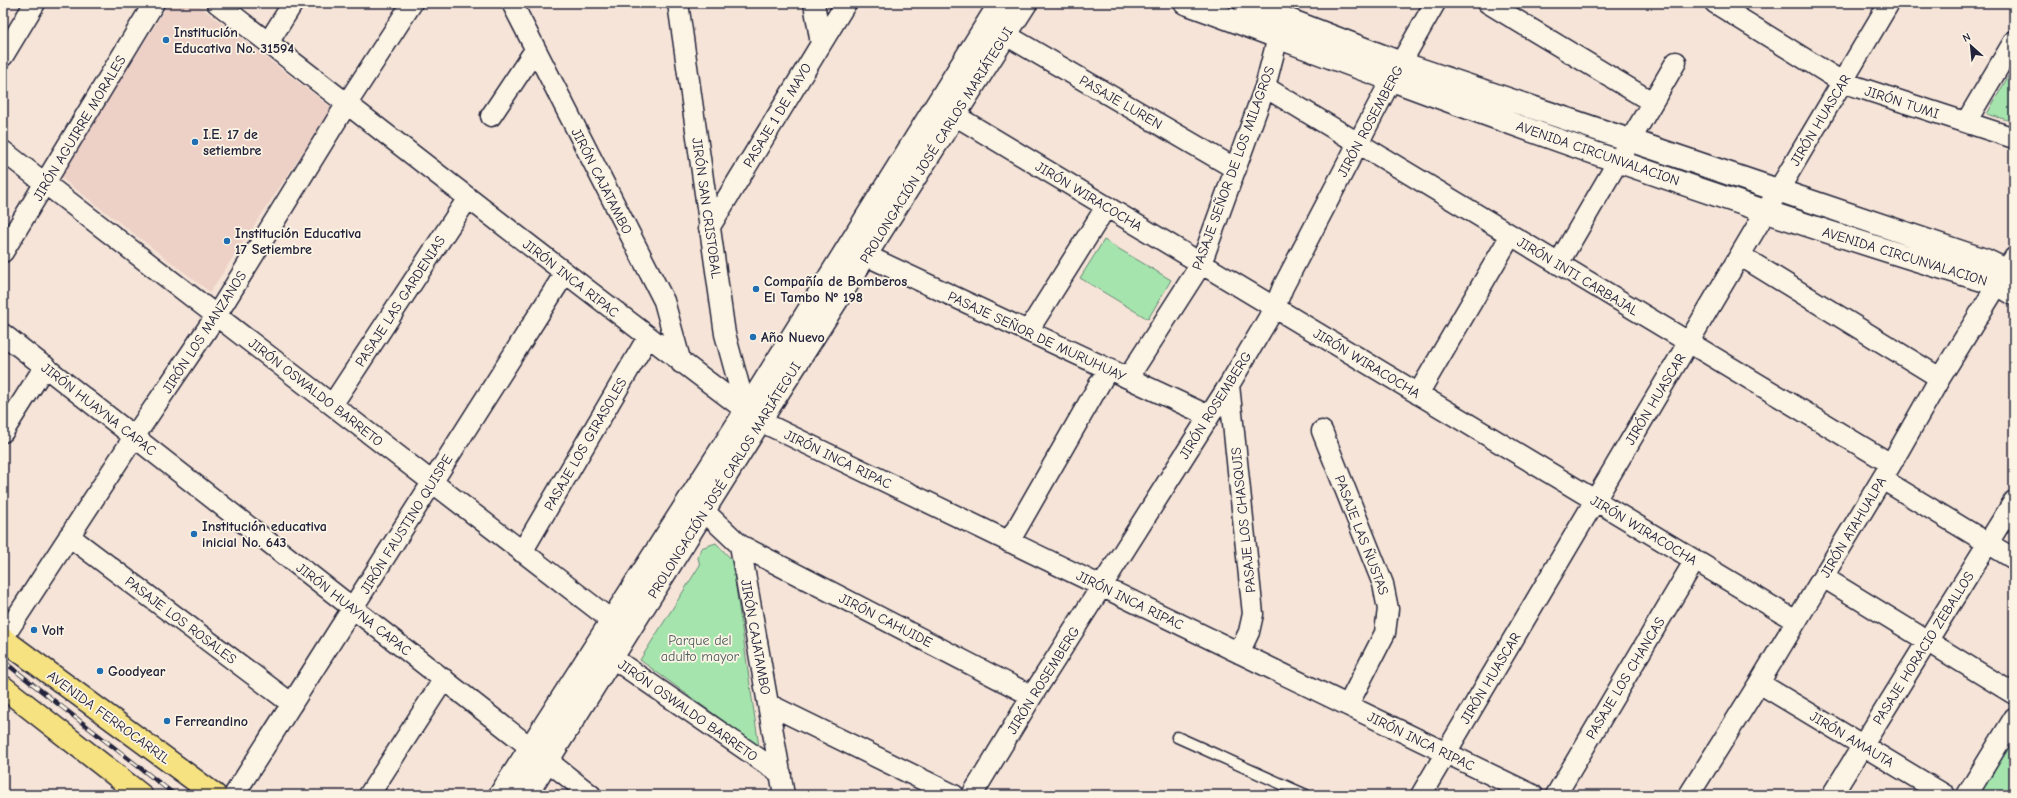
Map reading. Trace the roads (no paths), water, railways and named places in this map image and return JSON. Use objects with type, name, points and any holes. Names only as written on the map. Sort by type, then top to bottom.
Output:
[{"type":"main road","name":"AVENIDA FERROCARRIL","points":[[3,638],[215,795]]},
{"type":"main road","points":[[3,687],[141,795]]},
{"type":"street","points":[[3,56],[35,3]]},
{"type":"street","name":"JIRÓN AGUIRRE MORALES","points":[[3,252],[46,184],[154,3]]},
{"type":"street","name":"JIRÓN INCA RIPAC","points":[[217,3],[346,105],[681,363],[753,416],[1009,542],[1533,795]]},
{"type":"street","points":[[268,43],[293,3]]},
{"type":"street","name":"JIRÓN LOS MANZANOS","points":[[3,638],[134,437],[216,316],[346,105],[412,3]]},
{"type":"street","name":"JIRÓN CAJATAMBO","points":[[512,3],[664,301],[681,363]]},
{"type":"street","name":"JIRÓN SAN CRISTOBAL","points":[[678,3],[725,334],[753,416]]},
{"type":"street","points":[[814,3],[821,44]]},
{"type":"street","name":"PASAJE 1 DE MAYO","points":[[709,228],[846,3]]},
{"type":"street","name":"PROLONGACIÓN JOSÉ CARLOS MARIÁTEGUI","points":[[753,416],[865,255],[946,110],[1000,3]]},
{"type":"street","name":"PROLONGACIÓN JOSÉ CARLOS MARIÁTEGUI","points":[[500,795],[530,746],[604,652],[621,627],[946,110],[1006,35],[1026,3]]},
{"type":"street","name":"AVENIDA CIRCUNVALACION","points":[[1185,3],[1278,36],[1630,140],[1985,260],[2009,276]]},
{"type":"street","name":"AVENIDA CIRCUNVALACION","points":[[1245,3],[1396,72],[1618,160],[1766,212],[2009,276]]},
{"type":"street","name":"JIRÓN ROSEMBERG","points":[[972,795],[1032,696],[1229,385],[1275,307],[1283,287],[1358,143],[1435,3]]},
{"type":"street","points":[[1488,3],[1652,102]]},
{"type":"street","name":"JIRÓN TUMI","points":[[1715,3],[1842,82],[2014,138]]},
{"type":"street","name":"JIRÓN HUASCAR","points":[[1421,795],[1741,256],[1778,190],[1889,3]]},
{"type":"street","name":"PASAJE LUREN","points":[[1006,35],[1236,169]]},
{"type":"street","name":"PASAJE SEÑOR DE LOS MILAGROS","points":[[1128,378],[1201,264],[1265,87],[1278,36]]},
{"type":"street","points":[[1966,122],[2014,41]]},
{"type":"street","points":[[490,116],[535,50]]},
{"type":"street","points":[[1558,264],[1676,62]]},
{"type":"street","name":"JIRÓN INTI CARBAJAL","points":[[1265,87],[1689,342],[1886,472],[1988,543],[2014,559]]},
{"type":"street","name":"JIRÓN WIRACOCHA","points":[[946,110],[1796,621]]},
{"type":"street","name":"JIRÓN OSWALDO BARRETO","points":[[3,151],[621,627]]},
{"type":"street","name":"PASAJE LAS GARDENIAS","points":[[332,405],[468,198]]},
{"type":"street","points":[[1028,331],[1106,207]]},
{"type":"street","points":[[1418,394],[1511,235]]},
{"type":"street","name":"PASAJE SEÑOR DE MURUHUAY","points":[[865,255],[1209,416]]},
{"type":"street","points":[[1741,256],[1940,378]]},
{"type":"street","name":"JIRÓN FAUSTINO QUISPE","points":[[234,795],[565,273]]},
{"type":"street","name":"JIRÓN ATAHUALPA","points":[[1689,795],[1823,577],[1940,378],[2009,276]]},
{"type":"street","name":"JIRÓN HUAYNA CAPAC","points":[[3,334],[591,795]]},
{"type":"street","name":"PASAJE LOS GIRASOLES","points":[[522,552],[648,337]]},
{"type":"street","points":[[3,432],[45,366]]},
{"type":"street","points":[[1009,542],[1108,369]]},
{"type":"street","name":"PASAJE LOS CHASQUIS","points":[[1229,385],[1253,614],[1249,632],[1239,653]]},
{"type":"street","name":"PASAJE LAS ÑUSTAS","points":[[1322,431],[1383,584],[1388,609],[1385,633],[1348,705]]},
{"type":"street","name":"PASAJE HORACIO ZEBALLOS","points":[[1832,795],[2014,500]]},
{"type":"street","points":[[696,506],[740,545]]},
{"type":"street","name":"PASAJE LOS ROSALES","points":[[69,536],[292,704]]},
{"type":"street","name":"JIRÓN CAJATAMBO","points":[[740,545],[784,795]]},
{"type":"street","name":"JIRÓN CAHUIDE","points":[[740,545],[1032,696]]},
{"type":"street","name":"PASAJE LOS CHANCAS","points":[[1556,795],[1695,560]]},
{"type":"street","points":[[1823,577],[2014,694]]},
{"type":"street","name":"JIRÓN OSWALDO BARRETO","points":[[604,652],[780,774]]},
{"type":"street","name":"PROLONGACIÓN JOSÉ CARLOS MARIÁTEGUI","points":[[526,795],[547,761],[604,652]]},
{"type":"street","points":[[369,795],[444,679]]},
{"type":"street","name":"JIRÓN AMAUTA","points":[[1759,683],[1946,795]]},
{"type":"street","points":[[768,704],[954,795]]},
{"type":"street","points":[[1966,795],[2014,718]]},
{"type":"lane","points":[[1177,737],[1306,795]]},
{"type":"railway","points":[[3,661],[175,795]]},
{"type":"place","name":"Institución Educativa No. 31594","points":[[166,40]]},
{"type":"place","name":"I.E. 17 de setiembre","points":[[195,142]]},
{"type":"place","name":"Institución Educativa 17 Setiembre","points":[[227,241]]},
{"type":"place","name":"Compañía de Bomberos El Tambo Nº 198","points":[[756,289]]},
{"type":"place","name":"Año Nuevo","points":[[753,337]]},
{"type":"place","name":"Institución educativa inicial No. 643","points":[[194,534]]},
{"type":"place","name":"Volt","points":[[34,630]]},
{"type":"place","name":"Goodyear","points":[[100,671]]},
{"type":"place","name":"Ferreandino","points":[[167,721]]},
{"type":"park label","name":"Parque del adulto mayor","points":[[700,648]]}]
